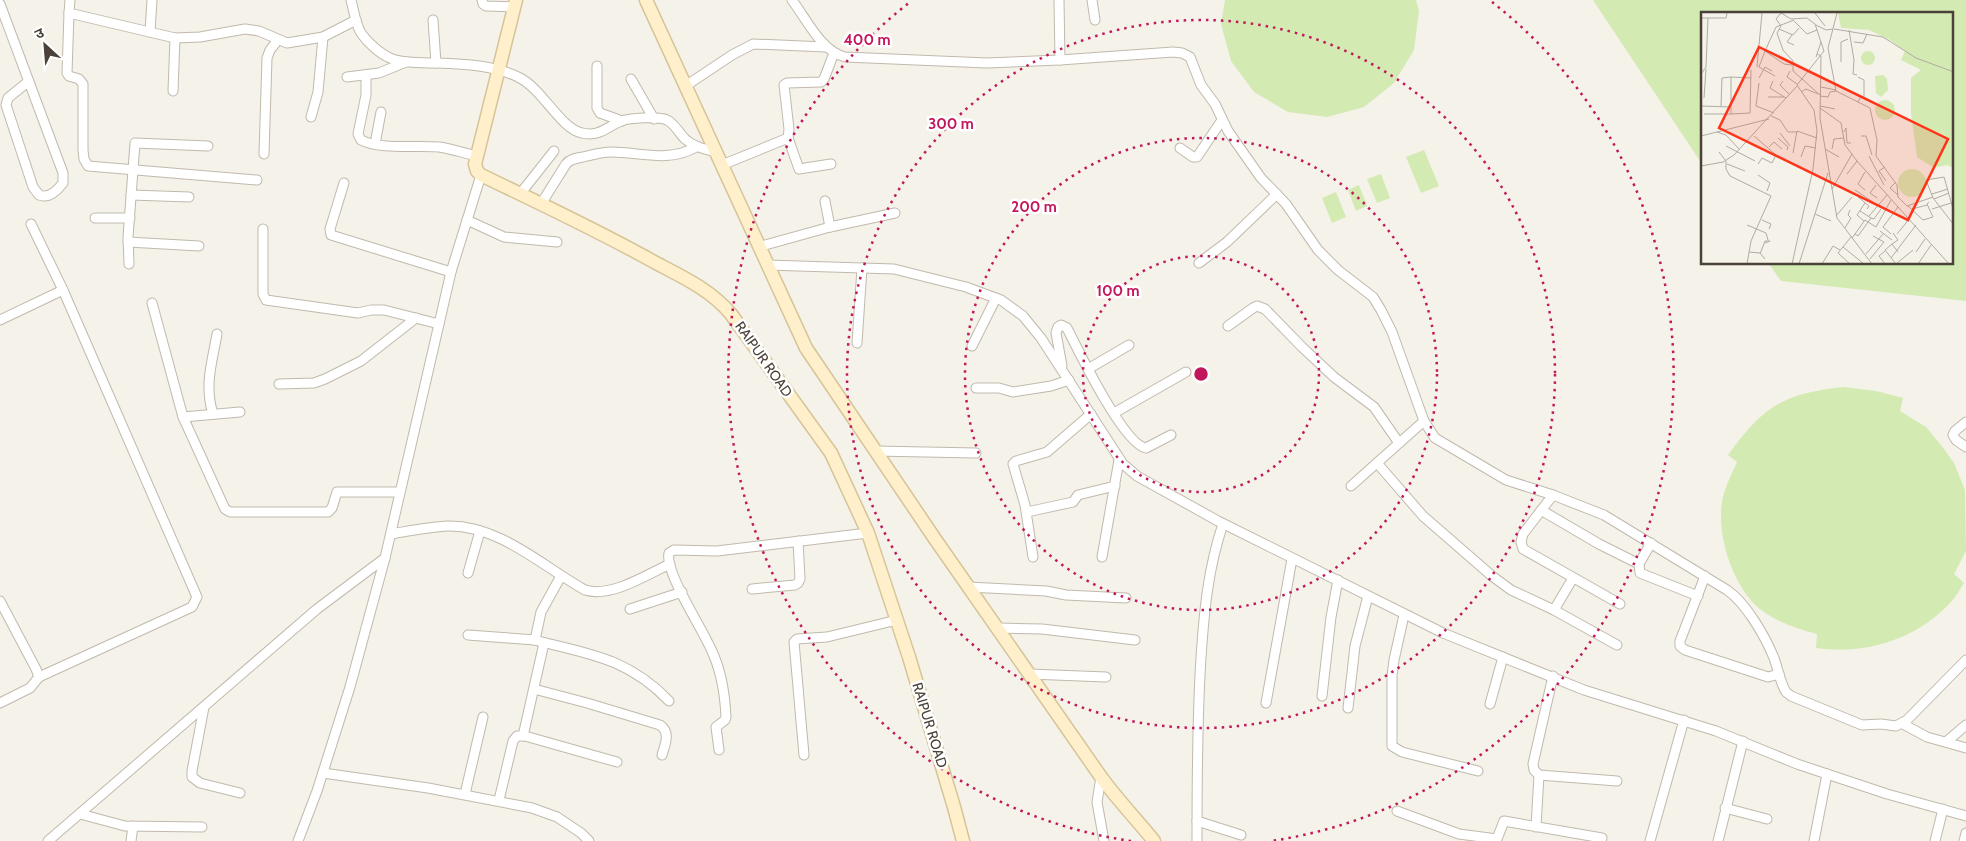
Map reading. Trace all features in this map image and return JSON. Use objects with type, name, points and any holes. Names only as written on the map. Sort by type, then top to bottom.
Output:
[{"type":"street","points":[[70,0],[66,72],[69,76],[79,79],[83,84],[83,150],[86,164],[91,168],[133,169],[256,180]]},
{"type":"street","points":[[150,32],[152,0]]},
{"type":"street","points":[[351,0],[362,34],[382,53],[399,61],[467,64],[499,71],[519,78],[530,84],[568,126],[581,133],[597,134],[622,121],[654,119],[669,121],[696,147],[716,152]]},
{"type":"street","points":[[298,841],[323,773],[350,687],[385,558],[451,272],[481,175],[475,168],[477,156],[516,4],[486,6],[482,0]]},
{"type":"street","points":[[646,0],[806,348],[968,587],[1101,776],[1113,794],[1120,810],[1145,841]]},
{"type":"street","points":[[792,0],[826,47],[834,53],[845,57],[987,63],[1172,52],[1182,53],[1192,61],[1201,86],[1215,104],[1222,120],[1253,167],[1277,194],[1323,256],[1377,303],[1392,332],[1424,421],[1430,432],[1442,444],[1506,480],[1553,495],[1604,515],[1732,593],[1748,612],[1770,649],[1784,690],[1789,694],[1853,722],[1862,725],[1881,724],[1896,726],[1903,724],[1966,660]]},
{"type":"street","points":[[1058,0],[1060,60]]},
{"type":"street","points":[[1092,0],[1095,20]]},
{"type":"street","points":[[0,4],[29,81],[64,178],[59,189],[47,196],[39,196],[33,187],[6,105],[8,98],[29,81]]},
{"type":"street","points":[[69,13],[175,38],[200,37],[245,29],[259,31],[278,40],[291,43],[323,37],[356,20]]},
{"type":"street","points":[[433,20],[436,63]]},
{"type":"street","points":[[311,117],[318,92],[323,37]]},
{"type":"street","points":[[173,91],[175,38]]},
{"type":"street","points":[[264,154],[268,58],[270,50],[278,40]]},
{"type":"street","points":[[687,86],[732,55],[753,44],[826,47]]},
{"type":"street","points":[[831,164],[800,169],[788,138],[789,128],[784,85],[821,82],[824,79],[834,53]]},
{"type":"street","points":[[346,77],[379,73],[407,62]]},
{"type":"street","points":[[597,66],[597,108],[600,112],[622,121]]},
{"type":"street","points":[[366,75],[366,96],[358,134],[361,140],[375,144],[437,147],[477,156]]},
{"type":"street","points":[[631,78],[654,119]]},
{"type":"street","points":[[375,144],[381,112]]},
{"type":"street","points":[[1180,148],[1193,157],[1197,157],[1222,120]]},
{"type":"street","points":[[722,165],[788,138]]},
{"type":"street","points":[[129,264],[128,242],[135,144],[137,142],[208,146]]},
{"type":"street","points":[[541,204],[566,164],[571,160],[606,152],[641,156],[664,155],[680,153],[696,147]]},
{"type":"street","points":[[520,194],[554,151]]},
{"type":"street","name":"RAIPUR ROAD","points":[[481,175],[644,256],[704,289],[721,301],[831,453],[868,533],[897,620],[963,841]]},
{"type":"street","points":[[344,183],[330,229],[331,236],[451,272]]},
{"type":"street","points":[[1199,264],[1227,242],[1277,194]]},
{"type":"street","points":[[131,195],[189,197]]},
{"type":"street","points":[[825,201],[830,227]]},
{"type":"street","points":[[758,247],[830,227],[895,213]]},
{"type":"street","points":[[95,218],[130,218]]},
{"type":"street","points":[[467,220],[504,237],[557,242]]},
{"type":"street","points":[[0,703],[30,688],[39,677],[192,607],[197,597],[63,290],[31,224]]},
{"type":"street","points":[[263,229],[263,294],[266,300],[358,313],[384,310],[439,324]]},
{"type":"street","points":[[128,242],[199,246]]},
{"type":"street","points":[[767,265],[894,269],[966,287],[996,298],[1023,316],[1041,338],[1119,460],[1137,476],[1223,524],[1443,633],[1584,690],[1684,720],[1743,741],[1797,764],[1887,794],[1966,816]]},
{"type":"street","points":[[857,343],[862,268]]},
{"type":"street","points":[[0,320],[63,290]]},
{"type":"street","points":[[972,346],[996,298]]},
{"type":"street","points":[[152,304],[184,417],[221,504],[227,511],[328,512],[332,508],[337,492],[399,492]]},
{"type":"street","points":[[1228,326],[1257,306],[1265,309],[1322,366],[1374,407],[1399,443]]},
{"type":"street","points":[[279,384],[314,383],[326,380],[361,361],[416,318]]},
{"type":"street","points":[[1063,372],[1056,333],[1061,325],[1067,328],[1114,413],[1137,444],[1144,448],[1171,435]]},
{"type":"street","points":[[213,414],[208,387],[217,334]]},
{"type":"street","points":[[1088,369],[1129,345]]},
{"type":"street","points":[[1114,413],[1186,372]]},
{"type":"street","points":[[976,388],[997,388],[1013,392],[1051,386],[1069,380]]},
{"type":"street","points":[[184,417],[240,412]]},
{"type":"street","points":[[1032,557],[1027,512],[1014,470],[1014,463],[1047,452],[1091,414]]},
{"type":"street","points":[[1351,486],[1424,421]]},
{"type":"street","points":[[1966,422],[1954,431],[1953,435],[1956,440],[1966,447]]},
{"type":"street","points":[[875,451],[976,452]]},
{"type":"street","points":[[1102,557],[1119,460]]},
{"type":"street","points":[[1377,463],[1423,516],[1492,576],[1511,590],[1554,610],[1617,645]]},
{"type":"street","points":[[1027,512],[1073,502],[1079,494],[1115,486]]},
{"type":"street","points":[[1553,495],[1523,534],[1523,549],[1620,604]]},
{"type":"street","points":[[1541,510],[1599,544],[1639,564]]},
{"type":"street","points":[[1197,841],[1198,698],[1204,616],[1212,557],[1223,524]]},
{"type":"street","points":[[390,534],[449,526],[490,533],[585,590],[603,592],[610,591],[670,564]]},
{"type":"street","points":[[468,573],[480,531]]},
{"type":"street","points":[[719,750],[716,727],[726,717],[721,678],[711,649],[670,564],[669,555],[674,550],[717,551],[868,533]]},
{"type":"street","points":[[752,589],[795,585],[798,583],[800,578],[798,541]]},
{"type":"street","points":[[1651,543],[1639,564],[1638,571],[1698,596]]},
{"type":"street","points":[[48,841],[317,609],[385,558]]},
{"type":"street","points":[[1266,704],[1292,559]]},
{"type":"street","points":[[534,640],[541,612],[561,576]]},
{"type":"street","points":[[1705,576],[1680,641],[1682,648],[1768,677],[1779,674]]},
{"type":"street","points":[[1554,610],[1573,578]]},
{"type":"street","points":[[1322,696],[1338,580]]},
{"type":"street","points":[[968,587],[1126,598]]},
{"type":"street","points":[[630,609],[682,592]]},
{"type":"street","points":[[1348,708],[1356,646],[1368,596]]},
{"type":"street","points":[[0,601],[4,619],[36,669],[39,677]]},
{"type":"street","points":[[1404,615],[1392,676],[1392,746],[1402,752],[1478,771]]},
{"type":"street","points":[[804,755],[794,642],[797,639],[827,637],[897,620]]},
{"type":"street","points":[[997,628],[1042,629],[1135,640]]},
{"type":"street","points":[[468,635],[534,640],[595,654],[632,670],[656,688],[669,701]]},
{"type":"street","points":[[523,736],[544,643]]},
{"type":"street","points":[[1490,704],[1503,657]]},
{"type":"street","points":[[1029,674],[1106,677]]},
{"type":"street","points":[[1553,676],[1533,764],[1534,770],[1539,775],[1617,781]]},
{"type":"street","points":[[534,689],[660,725],[666,730],[667,735],[662,755]]},
{"type":"street","points":[[204,708],[192,778],[200,783],[240,793]]},
{"type":"street","points":[[465,794],[482,717]]},
{"type":"street","points":[[1650,841],[1684,720]]},
{"type":"street","points":[[1903,724],[1927,737],[1966,748]]},
{"type":"street","points":[[1946,742],[1966,726]]},
{"type":"street","points":[[499,800],[513,741],[517,736],[523,736],[617,762]]},
{"type":"street","points":[[1718,841],[1743,741]]},
{"type":"street","points":[[323,773],[465,794],[532,808],[557,817],[581,833],[588,841]]},
{"type":"street","points":[[1814,841],[1827,774]]},
{"type":"street","points":[[1536,827],[1539,775]]},
{"type":"street","points":[[1101,776],[1098,802],[1104,841]]},
{"type":"street","points":[[1113,794],[1120,799],[1154,841]]},
{"type":"street","points":[[1725,808],[1767,819]]},
{"type":"street","points":[[1934,841],[1944,809]]},
{"type":"street","points":[[1397,811],[1458,838],[1497,839],[1504,821],[1602,838]]},
{"type":"street","points":[[80,814],[118,825],[202,827]]},
{"type":"street","points":[[1197,821],[1241,835]]},
{"type":"street","points":[[130,841],[133,826]]},
{"type":"street","points":[[1964,841],[1966,833]]},
{"type":"green space","points":[[1225,0],[1416,0],[1419,11],[1414,50],[1394,83],[1364,107],[1327,117],[1288,112],[1254,92],[1231,61],[1221,24]]},
{"type":"green space","points":[[1593,0],[1966,0],[1966,301],[1781,281],[1770,265],[1954,265],[1954,12],[1701,12],[1701,162]]},
{"type":"green space","points":[[1424,150],[1439,186],[1421,193],[1406,157]]},
{"type":"green space","points":[[1381,174],[1390,198],[1377,203],[1367,179]]},
{"type":"green space","points":[[1359,185],[1367,206],[1356,211],[1348,190]]},
{"type":"green space","points":[[1336,192],[1346,217],[1332,223],[1322,198]]},
{"type":"green space","points":[[1843,387],[1876,391],[1903,398],[1900,411],[1926,427],[1941,445],[1954,463],[1965,490],[1966,551],[1954,574],[1964,583],[1953,600],[1937,615],[1906,635],[1889,642],[1871,647],[1834,650],[1816,648],[1817,634],[1796,628],[1776,619],[1764,612],[1753,602],[1734,573],[1723,539],[1721,521],[1726,487],[1737,462],[1728,455],[1741,438],[1764,414],[1776,405],[1804,394]]}]
